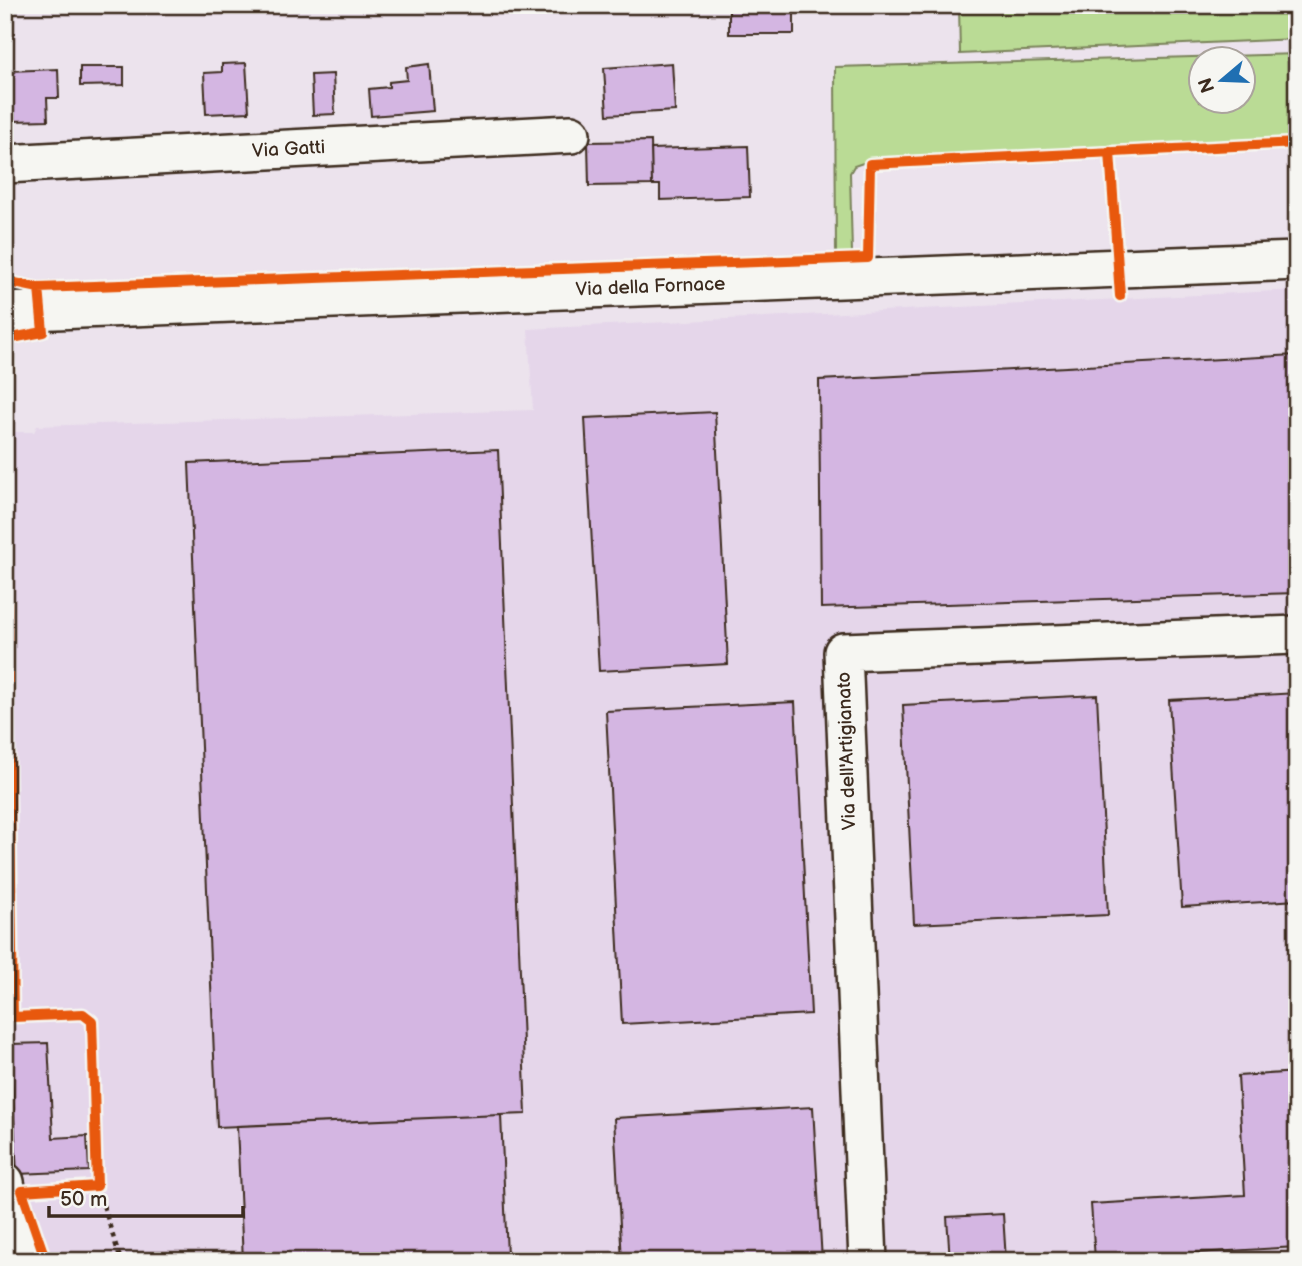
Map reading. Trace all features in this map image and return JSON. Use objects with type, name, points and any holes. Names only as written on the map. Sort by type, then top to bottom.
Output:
[{"type":"street","name":"Via Gatti","points":[[5,164],[571,134]]},
{"type":"street","name":"Via della Fornace","points":[[5,312],[1297,261]]},
{"type":"street","name":"Via dell'Artigianato","points":[[868,1261],[843,652],[1297,635]]},
{"type":"street","points":[[5,1182],[26,1261]]},
{"type":"path","points":[[97,1172],[97,1186],[121,1261]]},
{"type":"path","points":[[85,1187],[97,1186]]},
{"type":"shaded area","points":[[1297,290],[1297,1261],[36,1261],[5,1165],[5,511],[10,499],[9,432],[34,432],[37,426],[533,410],[528,329]]},
{"type":"green space","points":[[959,5],[1297,5],[1297,39],[960,54]]},
{"type":"green space","points":[[1297,54],[1297,141],[863,163],[854,166],[850,173],[852,253],[836,256],[835,67],[1186,57],[1186,116],[1256,116],[1256,55]]},
{"type":"building","points":[[729,5],[794,5],[794,34],[729,34]]},
{"type":"building","points":[[246,63],[249,112],[206,114],[204,73],[222,72],[222,64]]},
{"type":"building","points":[[672,63],[675,111],[607,115],[604,68]]},
{"type":"building","points":[[429,64],[433,111],[371,116],[369,89],[389,87],[389,82],[407,80],[406,67]]},
{"type":"building","points":[[80,67],[124,67],[124,85],[80,86]]},
{"type":"building","points":[[58,69],[59,98],[47,98],[48,120],[12,121],[10,71]]},
{"type":"building","points":[[333,74],[335,114],[313,115],[311,75]]},
{"type":"building","points":[[651,141],[652,185],[589,186],[588,142]]},
{"type":"building","points":[[748,146],[750,197],[660,200],[660,185],[652,185],[651,149]]},
{"type":"building","points":[[1297,355],[1297,593],[821,608],[819,380]]},
{"type":"building","points":[[715,412],[728,664],[599,671],[585,418]]},
{"type":"building","points":[[498,450],[526,1114],[217,1127],[189,463]]},
{"type":"building","points":[[1297,693],[1297,900],[1182,907],[1169,700]]},
{"type":"building","points":[[1097,695],[1108,915],[914,924],[903,705]]},
{"type":"building","points":[[795,702],[811,1014],[622,1024],[606,711]]},
{"type":"building","points":[[48,1043],[53,1138],[87,1136],[89,1171],[17,1174],[10,1044]]},
{"type":"building","points":[[1297,1072],[1297,1247],[1095,1259],[1091,1204],[1245,1195],[1238,1076]]},
{"type":"building","points":[[813,1107],[822,1261],[622,1261],[614,1118]]},
{"type":"building","points":[[501,1115],[507,1256],[396,1261],[243,1261],[237,1126]]},
{"type":"building","points":[[1003,1214],[1006,1261],[950,1261],[947,1217]]},
{"type":"cycle path","points":[[5,281],[39,288],[868,258],[870,164],[1297,143]]},
{"type":"cycle path","points":[[1110,152],[1120,296]]},
{"type":"cycle path","points":[[5,386],[9,369],[7,339],[43,332],[39,288]]},
{"type":"cycle path","points":[[5,465],[13,1017],[83,1014],[92,1021],[97,1186],[22,1191],[46,1261]]}]
